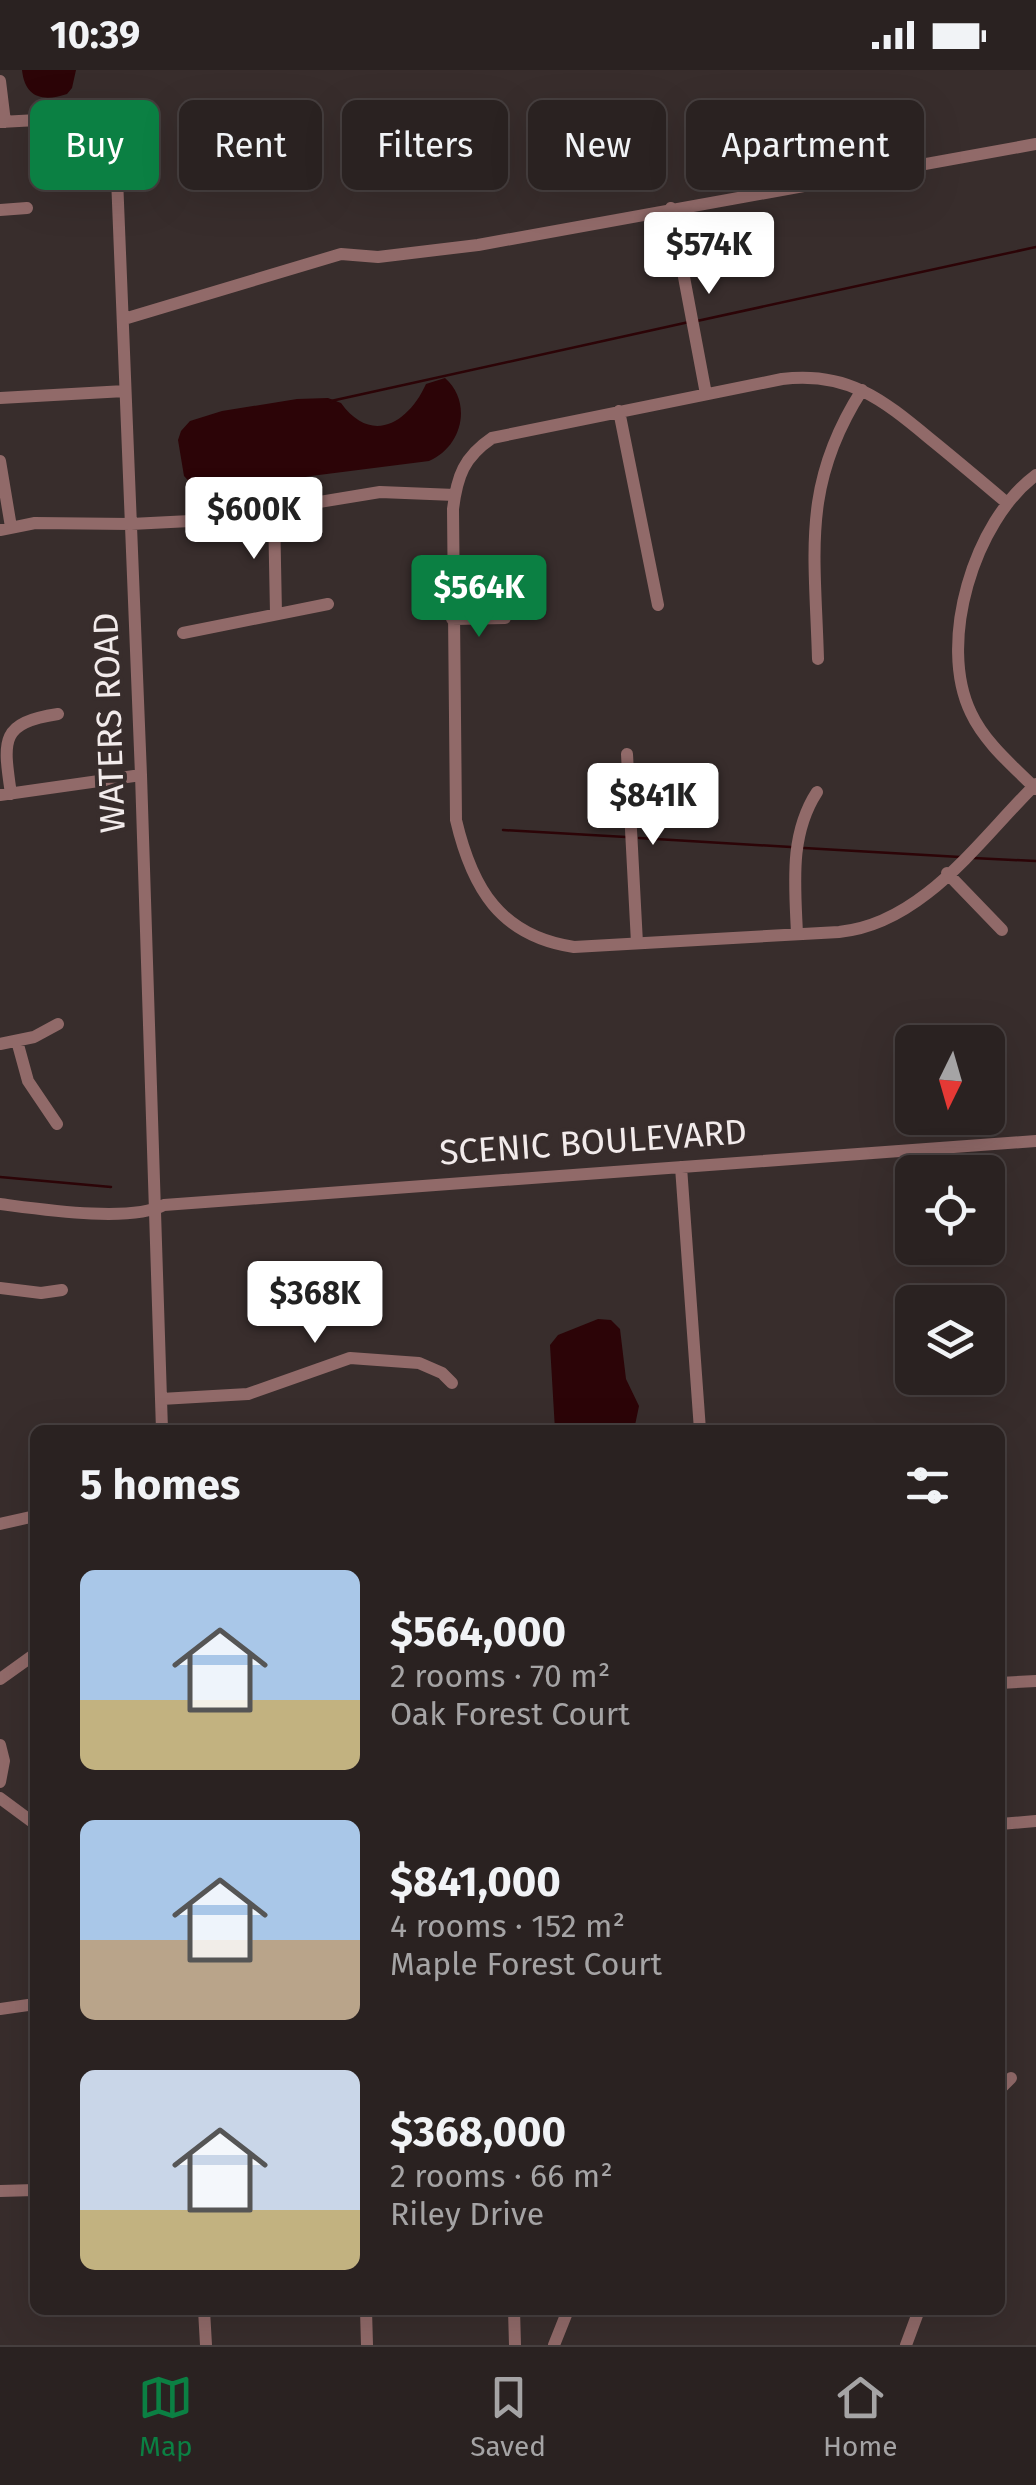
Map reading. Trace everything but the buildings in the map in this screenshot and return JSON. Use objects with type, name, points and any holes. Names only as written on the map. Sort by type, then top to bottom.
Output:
[{"type":"street","points":[[0,81],[2,122]]},
{"type":"street","name":"WATERS ROAD","points":[[2,122],[88,116],[103,122],[111,131],[116,152],[162,1425]]},
{"type":"street","points":[[124,319],[326,257],[378,257],[478,244],[1036,144]]},
{"type":"street","points":[[0,210],[27,208]]},
{"type":"street","points":[[671,208],[706,394]]},
{"type":"street","points":[[1007,502],[885,402],[835,380],[802,376],[492,438],[468,457],[455,495],[450,543],[456,820],[486,896],[512,925],[552,944],[574,947],[853,930],[906,910],[1035,786],[978,726],[958,676],[957,638],[963,605],[986,534],[1007,502],[1036,475]]},
{"type":"street","points":[[0,398],[125,390]]},
{"type":"street","points":[[818,659],[818,491],[833,441],[862,390]]},
{"type":"street","points":[[619,411],[658,604]]},
{"type":"street","points":[[0,461],[6,528],[74,522],[210,520],[380,492],[455,495]]},
{"type":"street","points":[[274,510],[276,614]]},
{"type":"street","points":[[183,633],[328,604]]},
{"type":"street","points":[[452,619],[505,618]]},
{"type":"street","points":[[58,714],[22,720],[9,734],[5,752],[6,794],[141,775]]},
{"type":"street","points":[[627,754],[637,944]]},
{"type":"street","points":[[796,934],[797,846],[802,816],[817,792]]},
{"type":"street","points":[[947,874],[1002,930]]},
{"type":"street","points":[[0,1044],[34,1037],[58,1024]]},
{"type":"street","points":[[16,1041],[28,1081],[56,1124]]},
{"type":"street","name":"SCENIC BOULEVARD","points":[[0,1204],[68,1212],[155,1210],[164,1205],[1036,1141]]},
{"type":"street","points":[[681,1167],[700,1425]]},
{"type":"street","points":[[0,1288],[41,1293],[62,1290]]},
{"type":"street","points":[[161,1398],[248,1394],[350,1358],[419,1364],[452,1383]]},
{"type":"street","points":[[0,1524],[30,1517]]},
{"type":"street","points":[[0,1679],[30,1658]]},
{"type":"street","points":[[1005,1684],[1036,1681]]},
{"type":"street","points":[[0,1744],[4,1761],[0,1782]]},
{"type":"street","points":[[0,1798],[30,1820]]},
{"type":"street","points":[[1005,1824],[1036,1821]]},
{"type":"street","points":[[0,2009],[30,2005]]},
{"type":"street","points":[[1005,2084],[1011,2078]]},
{"type":"street","points":[[0,2191],[30,2190]]},
{"type":"street","points":[[204,2315],[206,2345]]},
{"type":"street","points":[[366,2315],[367,2345]]},
{"type":"street","points":[[514,2315],[516,2345]]},
{"type":"street","points":[[554,2345],[566,2315]]},
{"type":"street","points":[[906,2345],[917,2315]]},
{"type":"shaded area","points":[[22,70],[76,70],[67,94],[50,98],[31,92]]},
{"type":"shaded area","points":[[445,378],[459,400],[460,424],[449,446],[429,461],[211,494],[194,487],[184,476],[178,440],[190,421],[222,411],[328,398],[341,403],[365,424],[389,424],[410,409],[426,384]]},
{"type":"shaded area","points":[[598,1319],[611,1320],[620,1329],[626,1379],[639,1406],[635,1425],[555,1425],[550,1345],[558,1335]]},
{"type":"waterway","points":[[697,321],[1036,247]]},
{"type":"waterway","points":[[331,401],[689,322]]},
{"type":"waterway","points":[[503,830],[626,837]]},
{"type":"waterway","points":[[639,838],[791,847]]},
{"type":"waterway","points":[[804,848],[960,857]]},
{"type":"waterway","points":[[973,858],[1036,861]]},
{"type":"waterway","points":[[0,1177],[111,1187]]}]
